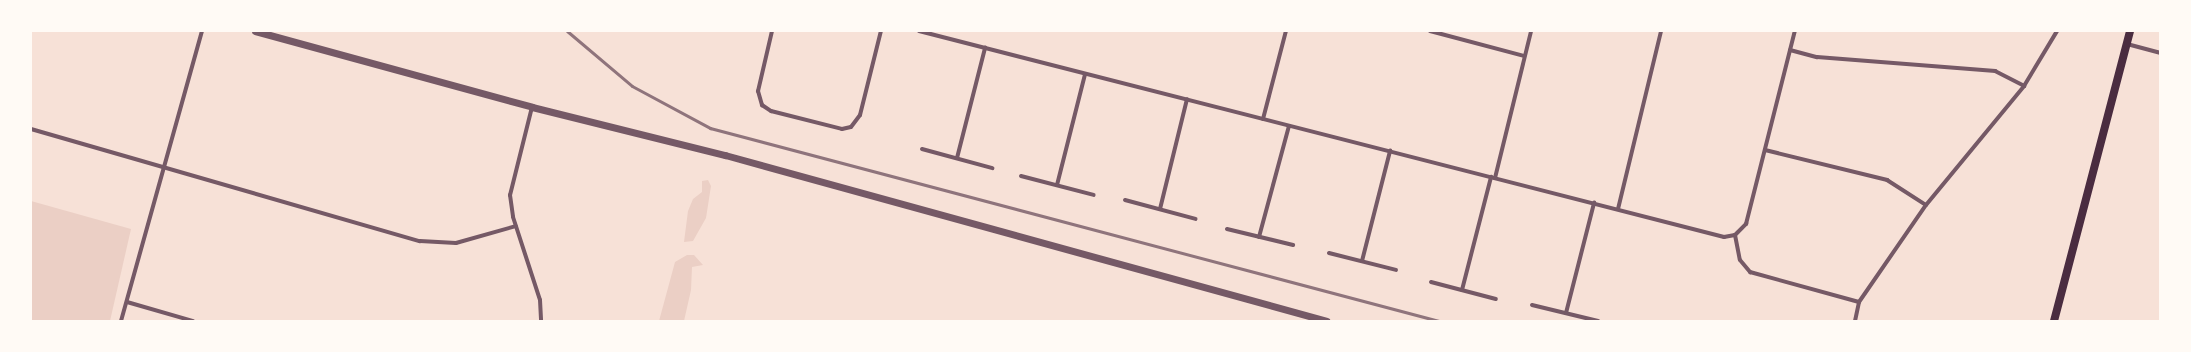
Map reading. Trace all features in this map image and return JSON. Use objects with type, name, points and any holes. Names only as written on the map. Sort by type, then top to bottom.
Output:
[{"type":"main road","points":[[2054,321],[2130,31]]},
{"type":"street","points":[[121,321],[202,31]]},
{"type":"street","points":[[255,31],[532,107],[732,157],[1327,321]]},
{"type":"street","points":[[772,31],[758,91],[762,105],[771,111],[842,129],[850,127],[860,115],[881,31]]},
{"type":"street","points":[[919,31],[1724,237],[1735,235],[1746,224],[1795,31]]},
{"type":"street","points":[[1262,119],[1286,31]]},
{"type":"street","points":[[1430,31],[1524,56]]},
{"type":"street","points":[[1462,290],[1531,31]]},
{"type":"street","points":[[1618,209],[1661,31]]},
{"type":"street","points":[[1855,321],[1859,302],[1926,205],[2024,86],[2058,31]]},
{"type":"street","points":[[2127,44],[2160,53]]},
{"type":"street","points":[[957,158],[985,48]]},
{"type":"street","points":[[1790,50],[1817,57],[1996,72],[2024,86]]},
{"type":"street","points":[[1057,185],[1086,74]]},
{"type":"street","points":[[1160,209],[1187,100]]},
{"type":"street","points":[[532,107],[510,194],[516,226],[540,300],[541,321]]},
{"type":"street","points":[[1259,237],[1289,126]]},
{"type":"street","points":[[31,129],[420,241],[456,243],[516,226]]},
{"type":"street","points":[[922,149],[992,168]]},
{"type":"street","points":[[1765,150],[1887,180],[1926,205]]},
{"type":"street","points":[[1362,261],[1390,152]]},
{"type":"street","points":[[1021,176],[1094,195]]},
{"type":"street","points":[[1125,200],[1196,219]]},
{"type":"street","points":[[1566,313],[1594,203]]},
{"type":"street","points":[[1227,229],[1293,245]]},
{"type":"street","points":[[1735,235],[1740,260],[1750,272],[1859,302]]},
{"type":"street","points":[[1328,253],[1396,270]]},
{"type":"street","points":[[1431,282],[1496,299]]},
{"type":"street","points":[[127,302],[193,321]]},
{"type":"street","points":[[1532,305],[1598,321]]},
{"type":"shaded area","points":[[708,180],[711,186],[706,218],[693,241],[684,242],[688,211],[693,199],[702,192],[702,181]]},
{"type":"shaded area","points":[[31,201],[131,229],[110,321],[31,321]]},
{"type":"shaded area","points":[[687,255],[694,255],[703,265],[692,267],[691,290],[684,321],[659,321],[675,262]]},
{"type":"railway","points":[[567,31],[632,86],[710,128],[1439,321]]}]
